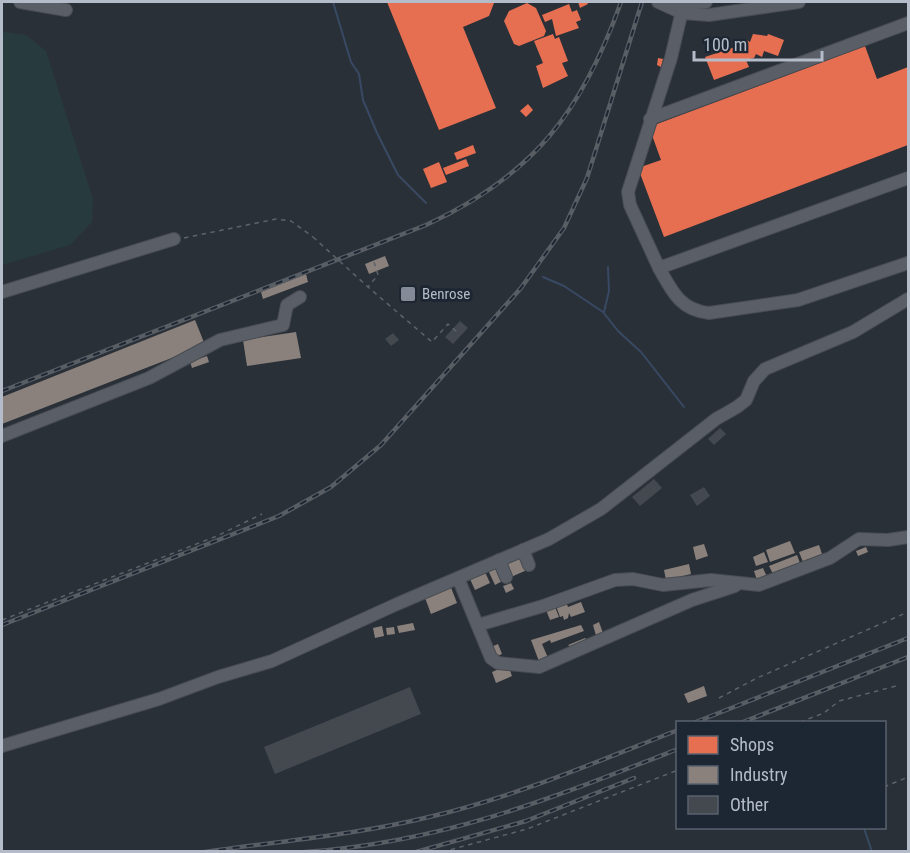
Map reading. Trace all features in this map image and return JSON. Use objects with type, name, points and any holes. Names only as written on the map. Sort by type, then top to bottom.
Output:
[{"type":"street","points":[[20,2],[66,10]]},
{"type":"street","points":[[660,2],[683,6],[710,15],[800,2]]},
{"type":"street","points":[[683,6],[706,2]]},
{"type":"street","points":[[683,6],[671,58],[628,192],[630,205],[676,299],[696,312],[709,313],[798,300],[909,263]]},
{"type":"street","points":[[650,119],[909,23]]},
{"type":"street","points":[[659,268],[909,178]]},
{"type":"street","points":[[2,292],[174,239]]},
{"type":"street","points":[[2,436],[149,378],[220,340],[283,325],[287,305],[300,297]]},
{"type":"street","points":[[2,746],[159,699],[218,677],[272,661],[523,550],[584,520],[694,439],[716,419],[746,400],[754,381],[765,369],[853,332],[909,298]]},
{"type":"street","points":[[478,625],[543,606],[615,580],[633,579],[663,585],[711,580],[759,585],[830,558],[859,538],[888,540],[909,537]]},
{"type":"street","points":[[523,550],[529,565]]},
{"type":"street","points":[[499,560],[506,577]]},
{"type":"street","points":[[458,578],[494,661],[539,667],[716,590],[748,584]]},
{"type":"path","points":[[174,239],[276,219],[291,221],[313,237],[432,342],[448,324],[457,332]]},
{"type":"path","points":[[368,287],[378,275],[374,262]]},
{"type":"path","points":[[2,620],[218,536],[262,514]]},
{"type":"path","points":[[719,698],[757,678],[909,612]]},
{"type":"path","points":[[805,721],[824,713],[839,701],[896,686]]},
{"type":"path","points":[[442,852],[528,829],[676,771]]},
{"type":"path","points":[[886,787],[909,777]]},
{"type":"green space","points":[[2,33],[26,35],[46,51],[93,199],[92,222],[70,245],[2,265]]},
{"type":"building: Shops","points":[[387,2],[499,2],[494,3],[489,16],[463,27],[496,108],[439,130]]},
{"type":"building: Shops","points":[[578,2],[587,2],[588,4],[580,8]]},
{"type":"building: Shops","points":[[527,3],[536,8],[546,31],[544,36],[519,46],[514,44],[504,21],[509,11]]},
{"type":"building: Shops","points":[[569,4],[572,12],[577,10],[581,20],[576,22],[579,28],[556,36],[552,19],[545,22],[542,15]]},
{"type":"building: Shops","points":[[553,34],[555,39],[559,37],[568,61],[562,63],[568,76],[543,88],[536,66],[543,63],[534,41]]},
{"type":"building: Shops","points":[[753,34],[767,36],[768,34],[784,40],[778,56],[764,51],[762,57],[756,54],[754,58],[746,60],[749,67],[714,80],[705,57],[744,44],[746,40],[750,42]]},
{"type":"building: Shops","points":[[865,46],[877,79],[908,67],[908,145],[664,237],[638,168],[661,160],[649,127]]},
{"type":"building: Shops","points":[[658,58],[663,59],[661,67],[657,65]]},
{"type":"building: Shops","points":[[528,104],[533,110],[526,117],[520,111]]},
{"type":"building: Shops","points":[[473,145],[476,153],[457,160],[454,153]]},
{"type":"building: Shops","points":[[466,159],[469,166],[446,175],[443,168]]},
{"type":"building: Shops","points":[[439,162],[447,182],[431,188],[423,169]]},
{"type":"building: Industry","points":[[385,256],[389,266],[369,274],[365,264]]},
{"type":"building: Industry","points":[[306,274],[308,282],[263,299],[261,292]]},
{"type":"building: Industry","points":[[195,320],[205,345],[2,424],[2,397]]},
{"type":"building: Industry","points":[[296,332],[301,358],[247,366],[243,340]]},
{"type":"building: Industry","points":[[207,356],[209,362],[192,368],[190,362]]},
{"type":"building: Industry","points":[[790,541],[795,553],[770,562],[766,550]]},
{"type":"building: Industry","points":[[704,544],[708,556],[696,560],[693,547]]},
{"type":"building: Industry","points":[[819,545],[822,554],[803,562],[799,552]]},
{"type":"building: Industry","points":[[866,547],[868,552],[858,556],[856,551]]},
{"type":"building: Industry","points":[[764,552],[768,562],[756,566],[753,557]]},
{"type":"building: Industry","points":[[520,555],[527,570],[511,577],[504,563]]},
{"type":"building: Industry","points":[[797,555],[800,563],[773,574],[769,566]]},
{"type":"building: Industry","points":[[689,564],[691,574],[666,580],[664,570]]},
{"type":"building: Industry","points":[[498,566],[504,580],[495,585],[488,570]]},
{"type":"building: Industry","points":[[763,568],[767,577],[757,580],[754,571]]},
{"type":"building: Industry","points":[[485,572],[490,583],[475,590],[470,579]]},
{"type":"building: Industry","points":[[511,583],[514,589],[506,593],[503,586]]},
{"type":"building: Industry","points":[[450,585],[457,603],[431,614],[424,595]]},
{"type":"building: Industry","points":[[566,602],[568,607],[581,602],[585,612],[571,617],[569,613],[568,618],[564,620],[563,616],[560,617],[556,606]]},
{"type":"building: Industry","points":[[555,607],[559,617],[550,620],[546,610]]},
{"type":"building: Industry","points":[[599,622],[604,636],[597,639],[593,625]]},
{"type":"building: Industry","points":[[413,623],[415,630],[399,633],[397,626]]},
{"type":"building: Industry","points":[[581,625],[584,631],[542,644],[549,660],[540,664],[531,640]]},
{"type":"building: Industry","points":[[382,626],[384,636],[375,638],[373,628]]},
{"type":"building: Industry","points":[[394,627],[395,634],[387,635],[386,628]]},
{"type":"building: Industry","points":[[585,638],[590,642],[574,649],[568,645]]},
{"type":"building: Industry","points":[[498,644],[502,654],[495,657],[491,647]]},
{"type":"building: Industry","points":[[508,665],[512,676],[496,683],[492,672]]},
{"type":"building: Industry","points":[[704,686],[707,696],[688,703],[684,694]]},
{"type":"building: Other","points":[[460,321],[468,328],[453,344],[445,337]]},
{"type":"building: Other","points":[[393,333],[399,340],[391,346],[385,339]]},
{"type":"building: Other","points":[[720,428],[726,434],[714,445],[708,439]]},
{"type":"building: Other","points":[[654,479],[662,488],[640,506],[632,497]]},
{"type":"building: Other","points":[[704,487],[710,496],[697,506],[690,495]]},
{"type":"building: Other","points":[[410,687],[421,714],[275,774],[264,747]]},
{"type":"waterway","points":[[333,2],[351,62],[359,74],[363,100],[377,133],[398,175],[426,203]]},
{"type":"waterway","points":[[604,312],[609,291],[608,267]]},
{"type":"waterway","points":[[543,277],[564,286],[603,312],[618,331],[641,352],[684,407]]},
{"type":"waterway","points":[[864,829],[872,852]]},
{"type":"railway","points":[[2,391],[426,225],[464,206],[497,185],[525,161],[571,108],[606,41],[621,2]]},
{"type":"railway","points":[[2,625],[279,516],[331,487],[381,445],[521,288],[564,228],[587,178],[642,2]]},
{"type":"railway","points":[[699,721],[908,638]]},
{"type":"railway","points":[[746,721],[908,657]]},
{"type":"railway","points":[[205,852],[374,829],[461,809],[555,778],[676,731]]},
{"type":"railway","points":[[305,852],[404,839],[496,816],[676,750]]},
{"type":"railway","points":[[416,852],[526,821],[634,778]]},
{"type":"place","name":"Benrose","points":[[408,294]]}]
